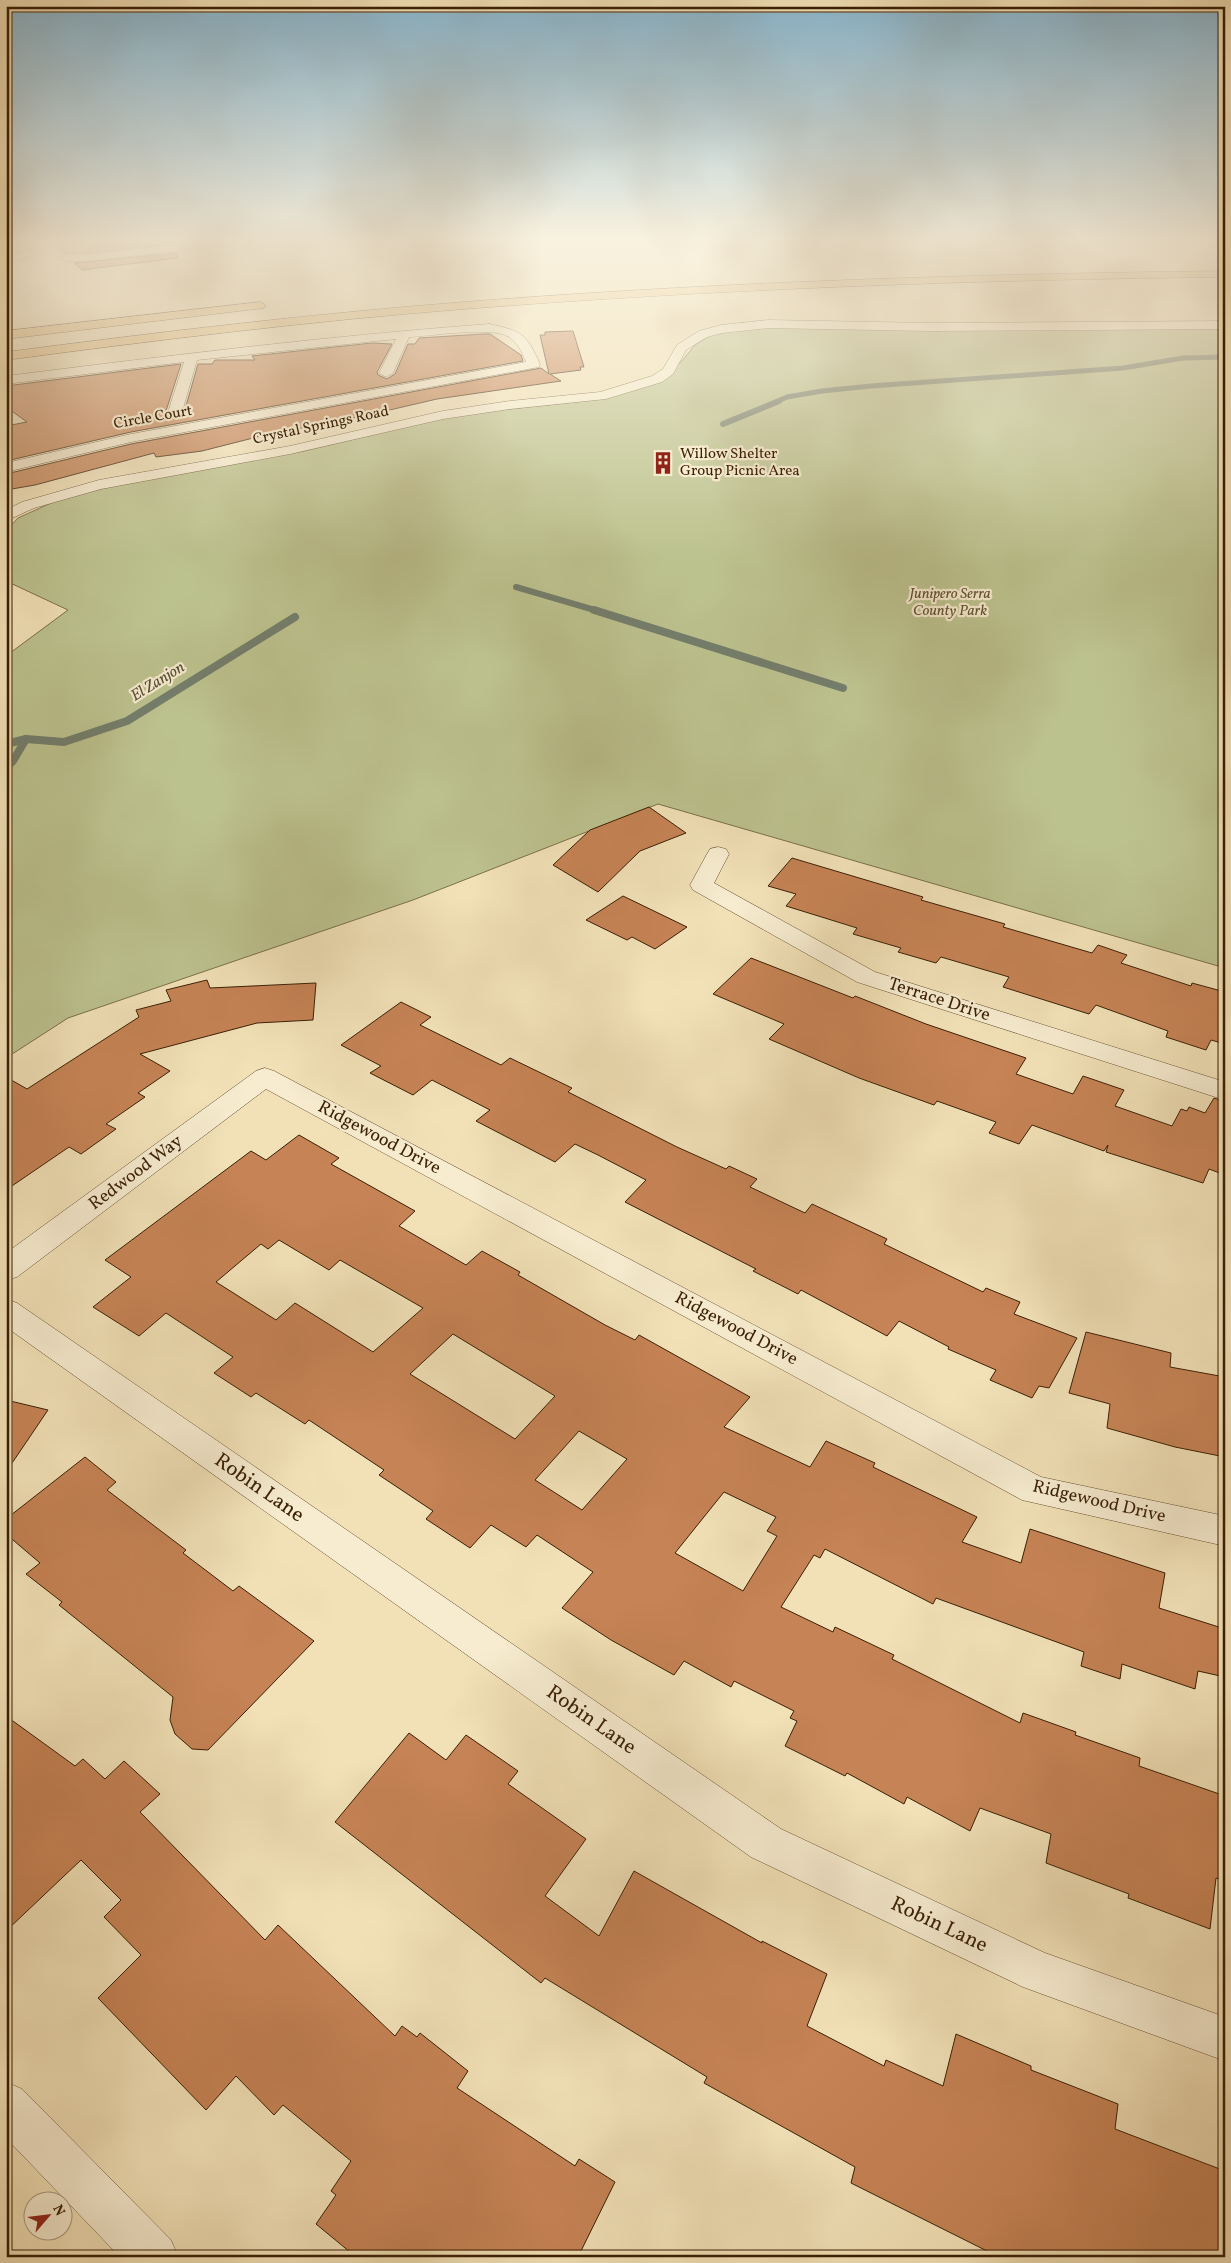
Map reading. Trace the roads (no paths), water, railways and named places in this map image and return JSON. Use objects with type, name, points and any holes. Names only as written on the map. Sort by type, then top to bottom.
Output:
[{"type":"highway","points":[[6,356],[92,346]]},
{"type":"street","name":"Circle Court","points":[[6,380],[192,356],[292,346]]},
{"type":"street","points":[[386,373],[399,346]]},
{"type":"street","name":"Circle Court","points":[[6,468],[124,439],[534,364],[525,346]]},
{"type":"street","name":"Crystal Springs Road","points":[[6,516],[28,505],[99,485],[290,450],[443,416],[510,405],[601,396],[657,379],[668,371],[685,346]]},
{"type":"street","points":[[175,412],[192,356]]},
{"type":"street","name":"Terrace Drive","points":[[718,854],[701,885],[866,977],[1225,1091]]},
{"type":"street","name":"Redwood Way","points":[[6,1270],[265,1076]]},
{"type":"street","name":"Ridgewood Drive","points":[[265,1076],[1034,1490],[1225,1531]]},
{"type":"street","name":"Robin Lane","points":[[6,1311],[766,1843],[1038,1972],[1225,2039]]},
{"type":"street","points":[[6,2104],[154,2257]]},
{"type":"waterway","name":"El Zanjon","points":[[776,402],[787,397],[822,391],[871,386],[1123,368],[1183,358],[1225,357]]},
{"type":"waterway","name":"El Zanjon","points":[[723,424],[779,401]]},
{"type":"waterway","points":[[516,587],[598,611]]},
{"type":"waterway","points":[[594,610],[843,688]]},
{"type":"waterway","name":"El Zanjon","points":[[26,739],[64,742],[127,721],[295,617]]},
{"type":"waterway","points":[[6,744],[26,739]]},
{"type":"waterway","points":[[6,768],[13,761],[26,739]]},
{"type":"place","name":"Willow Shelter Group Picnic Area","points":[[663,463]]},
{"type":"park label","name":"Junipero Serra County Park","points":[[950,602]]}]
